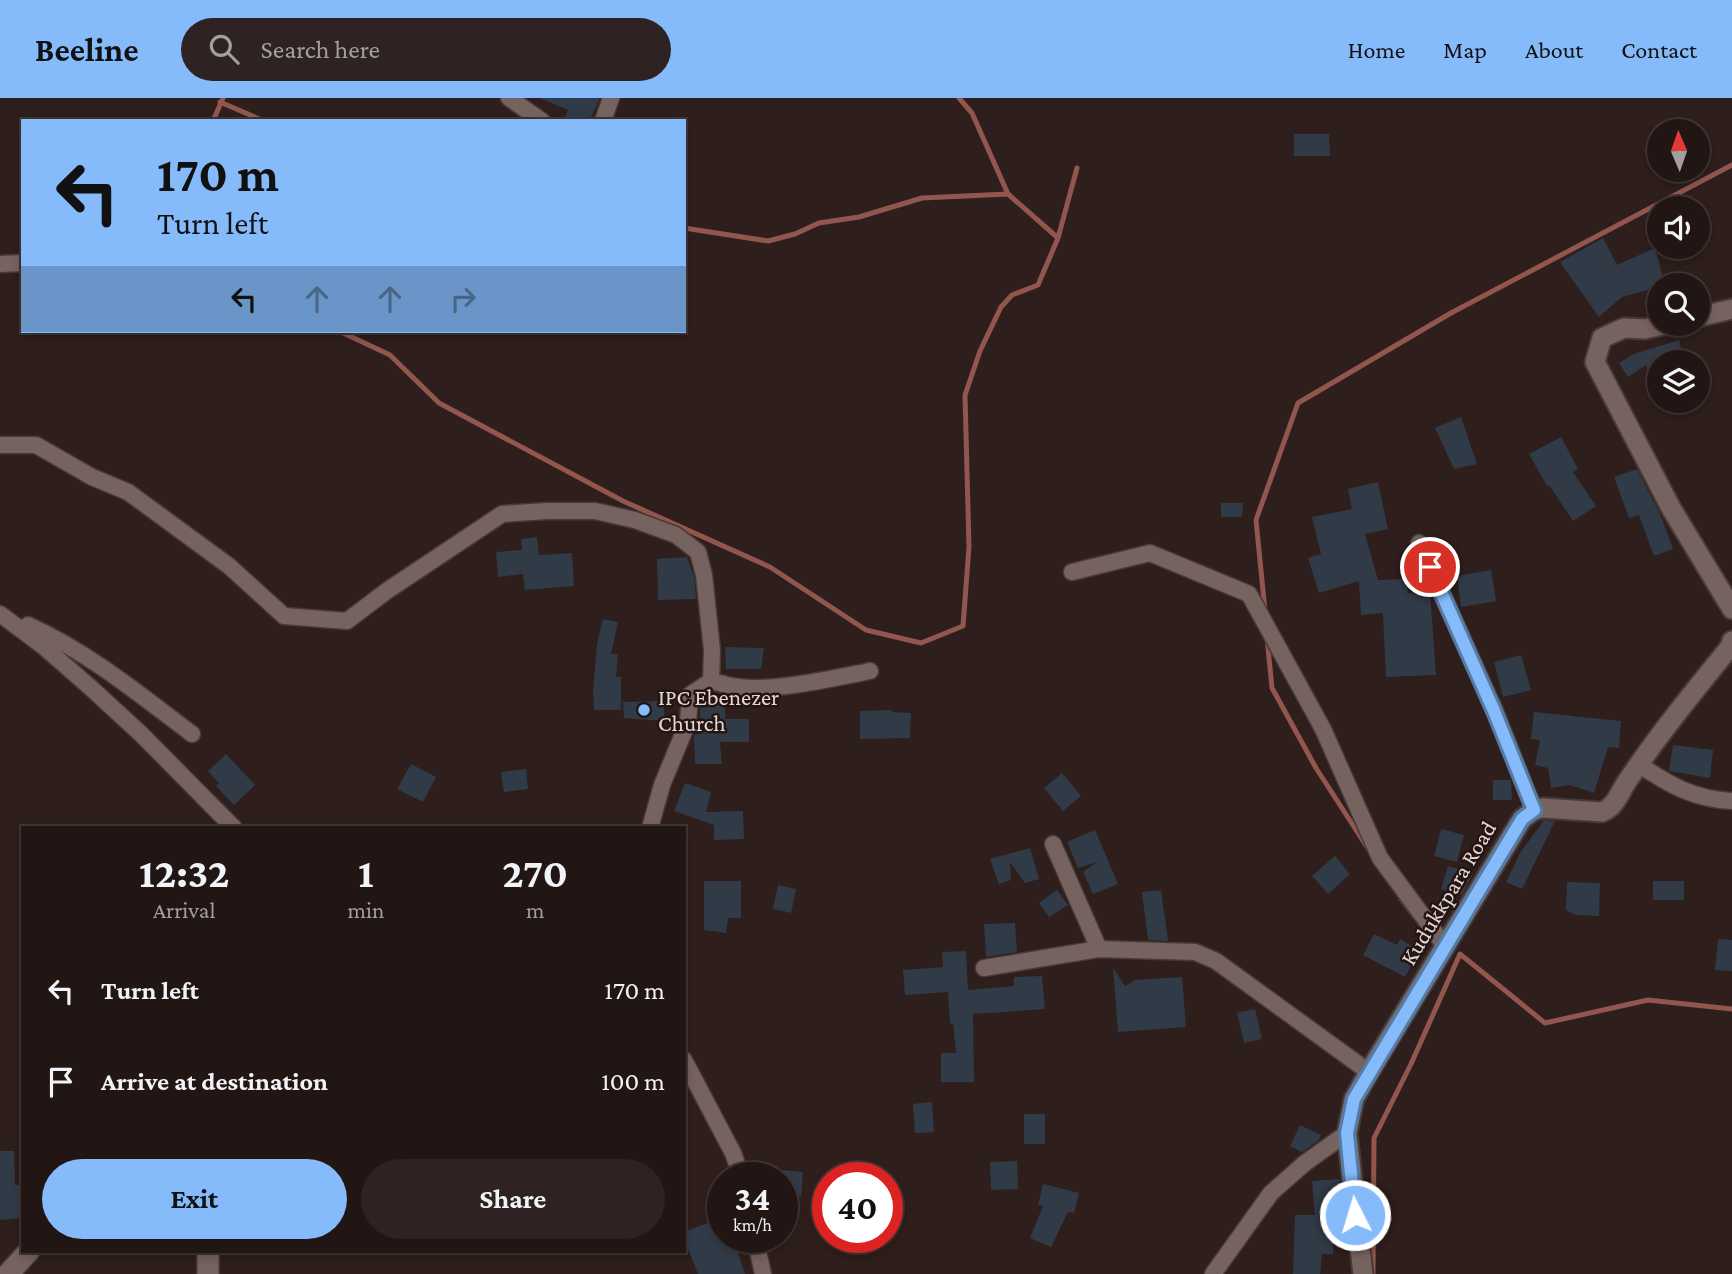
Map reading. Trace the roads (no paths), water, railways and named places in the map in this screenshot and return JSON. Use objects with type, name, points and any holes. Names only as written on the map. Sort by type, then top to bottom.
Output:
[{"type":"main road","points":[[8,1274],[27,1253]]},
{"type":"main road","points":[[208,1253],[208,1274]]},
{"type":"street","points":[[509,98],[539,119]]},
{"type":"street","points":[[604,119],[611,98]]},
{"type":"street","points":[[0,264],[21,263]]},
{"type":"street","points":[[1710,314],[1732,309]]},
{"type":"street","points":[[1647,329],[1624,328],[1602,338],[1595,362],[1671,508],[1732,609]]},
{"type":"street","points":[[0,445],[36,446],[92,477],[128,492],[229,566],[285,616],[347,621],[388,590],[502,514],[547,510],[595,511],[635,520],[676,535],[698,552],[704,575],[712,650],[711,681]]},
{"type":"street","points":[[1419,543],[1494,711],[1534,810],[1554,807],[1602,812],[1614,805],[1639,764],[1732,641]]},
{"type":"street","points":[[1072,572],[1150,553],[1249,594],[1323,729],[1380,858],[1445,946]]},
{"type":"street","points":[[2,614],[51,636],[105,668],[192,734]]},
{"type":"street","points":[[2,614],[43,646],[121,715],[232,826]]},
{"type":"street","points":[[651,826],[662,785],[688,722],[690,695],[711,681],[740,687],[765,686],[870,671]]},
{"type":"street","points":[[1639,764],[1675,788],[1711,800],[1732,801]]},
{"type":"street","name":"Kudukkpara Road","points":[[1363,1274],[1347,1133],[1354,1099],[1522,819],[1534,810]]},
{"type":"street","points":[[1054,844],[1099,949]]},
{"type":"street","points":[[984,968],[1099,949],[1195,952],[1216,961],[1369,1072]]},
{"type":"street","points":[[686,1064],[736,1162]]},
{"type":"street","points":[[1213,1274],[1272,1194],[1305,1163],[1347,1133]]},
{"type":"street","points":[[758,1253],[763,1274]]},
{"type":"waterway","points":[[214,119],[223,98]]},
{"type":"waterway","points":[[959,98],[972,113],[1008,194]]},
{"type":"waterway","points":[[220,102],[259,119]]},
{"type":"waterway","points":[[1265,611],[1256,520],[1298,403],[1451,313],[1732,165]]},
{"type":"waterway","points":[[343,333],[390,355],[439,403],[623,501],[770,567],[866,630],[921,643],[963,626],[969,547],[965,395],[980,351],[1001,307],[1012,295],[1038,285],[1058,238],[1077,168]]},
{"type":"waterway","points":[[686,228],[768,241],[795,234],[819,223],[859,217],[922,198],[1008,194],[1058,238]]},
{"type":"waterway","points":[[1267,638],[1272,688],[1316,768],[1369,850]]},
{"type":"waterway","points":[[1401,899],[1414,916]]},
{"type":"waterway","points":[[1373,1274],[1374,1138],[1411,1064],[1460,954],[1545,1023],[1648,1000],[1732,1009]]},
{"type":"place","name":"IPC Ebenezer Church","points":[[644,710]]}]
